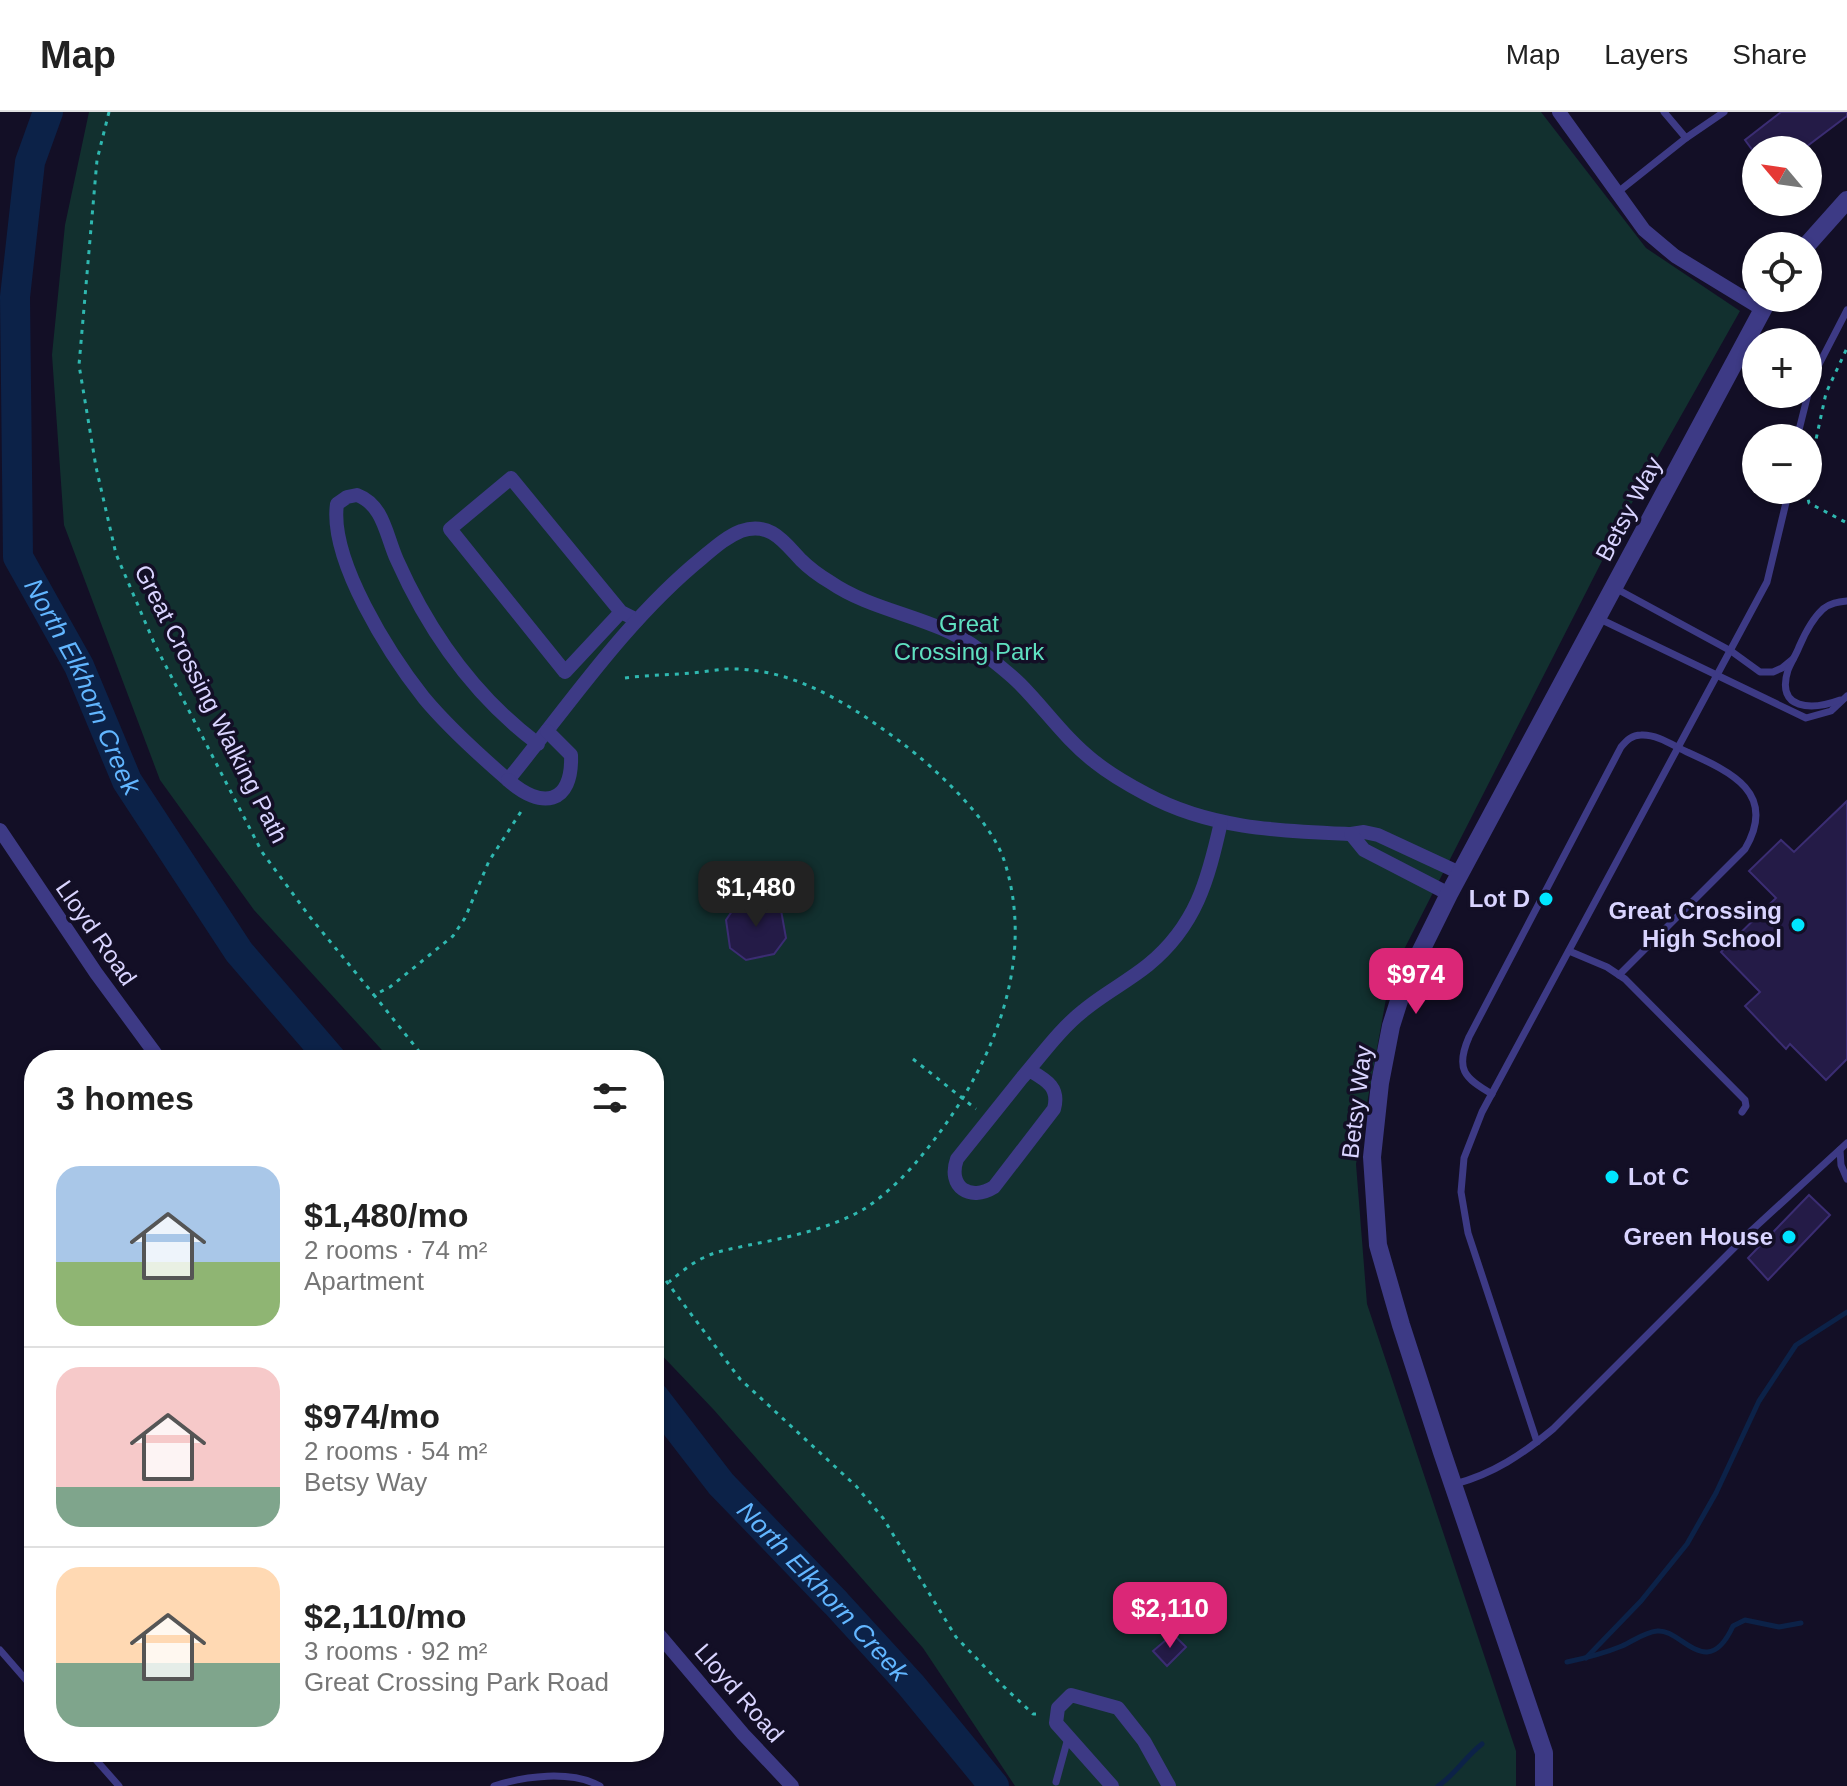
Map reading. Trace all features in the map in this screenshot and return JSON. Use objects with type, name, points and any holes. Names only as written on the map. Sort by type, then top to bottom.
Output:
[{"type":"street","points":[[1559,112],[1644,230],[1675,256],[1742,291]]},
{"type":"street","points":[[1818,232],[1847,200]]},
{"type":"street","name":"Betsy Way","points":[[1544,1786],[1544,1753],[1401,1325],[1378,1245],[1372,1157],[1380,1083],[1391,1026],[1404,985],[1460,873],[1761,312]]},
{"type":"street","points":[[621,612],[565,672],[450,529],[511,478],[621,612],[637,620]]},
{"type":"street","points":[[538,744],[494,708],[461,670],[413,593],[375,505],[357,495],[337,504],[335,521],[347,565],[389,646],[424,697],[468,745],[521,793],[532,798],[549,799],[561,793],[572,774],[571,755],[547,731]]},
{"type":"street","points":[[508,780],[637,620],[675,580],[725,540],[742,531],[769,530],[784,539],[802,562],[831,584],[864,600],[930,624],[976,647],[1020,684],[1095,763],[1146,795],[1194,816],[1246,828],[1378,835],[1460,873]]},
{"type":"street","points":[[1029,1070],[1055,1089],[1054,1109],[994,1187],[984,1193],[961,1188],[955,1182],[953,1170],[957,1159],[1029,1070],[1083,1010],[1148,965],[1191,918],[1209,879],[1221,822]]},
{"type":"street","name":"Lloyd Road","points":[[0,830],[72,938],[153,1050]]},
{"type":"street","points":[[1351,834],[1364,850],[1449,894]]},
{"type":"street","points":[[1395,865],[1403,847]]},
{"type":"street","name":"Lloyd Road","points":[[664,1641],[792,1786]]},
{"type":"street","points":[[1112,1786],[1056,1723],[1058,1708],[1071,1695],[1118,1708],[1144,1741],[1169,1786]]},
{"type":"lane","points":[[1664,112],[1686,138]]},
{"type":"lane","points":[[1618,192],[1724,112]]},
{"type":"lane","points":[[1822,359],[1847,310]]},
{"type":"lane","points":[[1537,1442],[1473,1249],[1461,1192],[1464,1158],[1482,1112],[1767,582],[1786,504]]},
{"type":"lane","points":[[1614,588],[1731,651],[1763,673],[1782,668],[1793,659]]},
{"type":"lane","points":[[1846,697],[1825,706],[1807,708],[1789,696],[1785,686],[1806,632],[1822,610],[1831,604],[1847,601]]},
{"type":"lane","points":[[1598,618],[1806,718],[1831,711],[1846,697]]},
{"type":"lane","points":[[1492,1094],[1470,1081],[1465,1074],[1462,1064],[1464,1048],[1616,757],[1628,739],[1646,735],[1723,768],[1742,781],[1753,799],[1755,814],[1753,831],[1745,849],[1619,975]]},
{"type":"lane","points":[[1569,951],[1619,975],[1745,1100],[1746,1106],[1742,1112]]},
{"type":"lane","points":[[1453,1484],[1480,1477],[1521,1455],[1537,1442],[1752,1230],[1845,1147]]},
{"type":"lane","points":[[1845,1147],[1841,1165],[1847,1179]]},
{"type":"lane","points":[[0,1650],[24,1678]]},
{"type":"lane","points":[[1056,1782],[1069,1738]]},
{"type":"lane","points":[[98,1762],[119,1786]]},
{"type":"lane","points":[[494,1786],[538,1777],[570,1778],[600,1786]]},
{"type":"path","name":"Great Crossing Walking Path","points":[[109,112],[97,160],[79,365],[96,467],[116,554],[155,645],[262,852],[310,917],[418,1050]]},
{"type":"path","points":[[1819,424],[1826,393],[1847,348]]},
{"type":"path","points":[[1811,504],[1847,523]]},
{"type":"path","points":[[625,678],[729,669],[770,673],[829,694],[880,726],[918,755],[951,785],[981,820],[1003,858],[1016,916],[1012,979],[1000,1022],[962,1097],[917,1161],[864,1209],[807,1230],[715,1253],[702,1258],[669,1282]]},
{"type":"path","points":[[374,995],[390,987],[453,936],[465,918],[489,861],[526,804]]},
{"type":"path","points":[[913,1059],[988,1120]]},
{"type":"path","points":[[664,1276],[740,1379],[856,1486],[883,1518],[956,1637],[1014,1698],[1033,1714],[1039,1714]]},
{"type":"green space","name":"Great Crossing Park","points":[[89,112],[1541,112],[1646,248],[1740,311],[1629,508],[1390,977],[1356,1164],[1367,1304],[1516,1751],[1516,1786],[1015,1786],[923,1648],[664,1358],[664,1050],[382,1050],[254,910],[160,780],[64,525],[52,355],[65,225]]},
{"type":"building","points":[[1781,112],[1847,112],[1847,116],[1821,136],[1750,136]]},
{"type":"building","name":"Great Crossing High School","points":[[1847,801],[1847,1059],[1826,1080],[1790,1044],[1786,1049],[1745,1006],[1760,992],[1721,952],[1776,898],[1749,871],[1781,840],[1794,852]]},
{"type":"building","points":[[766,900],[781,910],[786,938],[774,954],[746,960],[730,948],[726,920],[739,901]]},
{"type":"building","name":"Green House","points":[[1809,1195],[1830,1215],[1768,1280],[1748,1258]]},
{"type":"building","points":[[1173,1634],[1186,1647],[1167,1666],[1153,1651]]},
{"type":"waterway","name":"North Elkhorn Creek","points":[[48,112],[30,162],[15,297],[18,557],[79,666],[127,781],[239,952],[323,1050]]},
{"type":"waterway","points":[[1586,1658],[1641,1601],[1687,1544],[1716,1493],[1759,1401],[1796,1345],[1847,1312]]},
{"type":"waterway","name":"North Elkhorn Creek","points":[[664,1410],[721,1484],[911,1685],[994,1786]]},
{"type":"waterway","points":[[1567,1662],[1609,1651],[1657,1631],[1666,1632],[1704,1652],[1714,1650],[1733,1626],[1745,1620],[1779,1627],[1801,1623]]},
{"type":"waterway","points":[[1438,1786],[1482,1744]]},
{"type":"place","name":"Lot D","points":[[1546,899]]},
{"type":"place","name":"Great Crossing High School","points":[[1798,925]]},
{"type":"place","name":"Lot C","points":[[1612,1177]]},
{"type":"place","name":"Green House","points":[[1789,1237]]}]
